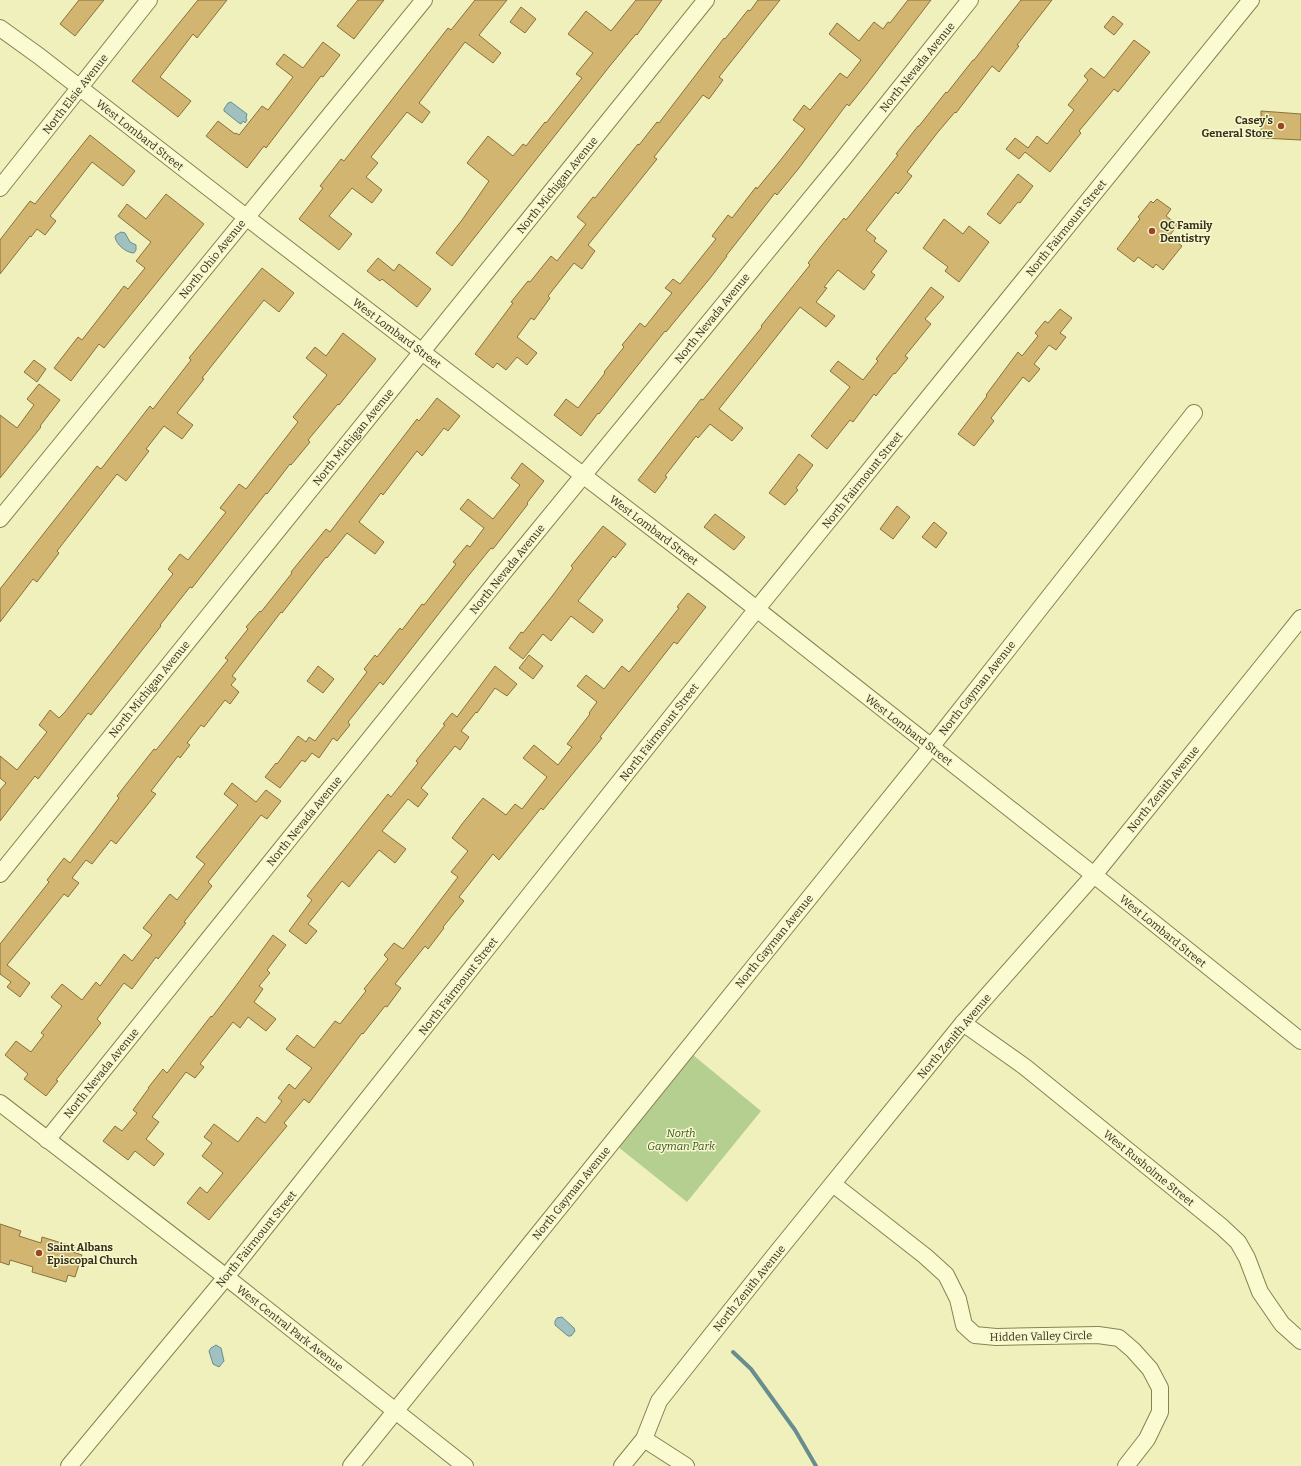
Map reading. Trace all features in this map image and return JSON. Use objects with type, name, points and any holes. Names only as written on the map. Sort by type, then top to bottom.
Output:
[{"type":"street","name":"North Elsie Avenue","points":[[0,188],[149,0]]},
{"type":"street","name":"North Ohio Avenue","points":[[0,519],[424,0]]},
{"type":"street","name":"North Michigan Avenue","points":[[0,874],[706,0]]},
{"type":"street","name":"North Nevada Avenue","points":[[47,1140],[583,476],[970,0]]},
{"type":"street","name":"North Fairmount Street","points":[[70,1466],[226,1277],[756,610],[1251,0]]},
{"type":"street","name":"West Lombard Street","points":[[0,28],[39,56],[246,217],[721,581],[1094,875],[1301,1041]]},
{"type":"street","name":"North Gayman Avenue","points":[[351,1466],[930,747],[1194,413]]},
{"type":"street","name":"North Zenith Avenue","points":[[622,1466],[644,1439],[660,1401],[833,1184],[963,1023],[1094,875],[1301,618]]},
{"type":"street","name":"West Rusholme Street","points":[[963,1023],[1024,1067],[1222,1227],[1238,1242],[1247,1258],[1260,1292],[1282,1324],[1301,1341]]},
{"type":"street","name":"West Central Park Avenue","points":[[0,1104],[226,1277],[465,1466]]},
{"type":"street","name":"Hidden Valley Circle","points":[[833,1184],[925,1256],[946,1275],[958,1299],[964,1326],[975,1335],[996,1338],[1098,1335],[1119,1338],[1133,1350],[1150,1369],[1160,1388],[1160,1412],[1147,1439],[1126,1466]]},
{"type":"street","points":[[644,1439],[686,1466]]},
{"type":"green space","name":"North Gayman Park","points":[[693,1055],[761,1111],[687,1202],[617,1146]]},
{"type":"water","points":[[231,102],[247,114],[247,120],[245,123],[243,121],[241,124],[239,123],[224,111],[228,103]]},
{"type":"water","points":[[121,232],[125,233],[130,242],[136,245],[136,250],[134,253],[125,250],[117,242],[115,237]]},
{"type":"water","points":[[562,1317],[574,1328],[575,1331],[571,1336],[568,1336],[555,1325],[557,1318]]},
{"type":"water","points":[[216,1345],[221,1348],[224,1361],[219,1367],[213,1364],[209,1351]]},
{"type":"building","points":[[79,0],[104,0],[75,36],[60,24]]},
{"type":"building","points":[[198,0],[227,0],[197,38],[193,34],[160,77],[191,101],[178,117],[132,81]]},
{"type":"building","points":[[358,0],[384,0],[354,39],[337,26]]},
{"type":"building","points":[[475,0],[507,0],[479,35],[501,53],[493,63],[465,42],[419,103],[430,112],[422,123],[407,112],[371,157],[378,163],[366,177],[382,190],[372,203],[352,188],[329,216],[352,234],[339,250],[299,219],[323,188],[320,186],[341,159],[344,161],[448,28],[451,30]]},
{"type":"building","points":[[636,0],[662,0],[637,35],[636,34],[609,67],[452,266],[436,253],[462,220],[489,181],[467,163],[488,136],[513,156],[523,144],[526,146],[582,78],[576,74],[593,53],[568,34],[586,11],[611,31]]},
{"type":"building","points":[[758,0],[780,0],[719,77],[723,80],[709,99],[703,95],[654,157],[657,159],[588,245],[595,251],[582,269],[574,263],[548,296],[550,298],[534,320],[531,318],[517,337],[537,353],[527,365],[517,357],[506,370],[497,363],[493,368],[475,354],[513,303],[511,302],[528,281],[530,282],[551,256],[557,261],[586,224],[577,217],[593,197],[595,198],[657,122],[659,123],[724,38],[725,39]]},
{"type":"building","points":[[908,0],[931,0],[866,85],[849,106],[847,104],[799,168],[777,195],[775,193],[711,277],[666,332],[665,331],[581,436],[554,415],[566,399],[578,408],[624,347],[622,345],[640,323],[645,327],[672,293],[665,288],[673,279],[680,284],[716,239],[712,236],[728,215],[732,218],[756,187],[757,189],[779,162],[805,129],[793,120],[804,105],[810,110],[840,73],[847,78],[861,60],[829,34],[837,23],[859,41],[874,22],[883,29],[888,22],[890,23]]},
{"type":"building","points":[[1021,0],[1052,0],[1017,45],[1019,46],[999,72],[992,66],[956,113],[955,112],[938,132],[907,172],[912,176],[898,194],[896,192],[866,230],[876,238],[874,241],[887,251],[871,272],[875,275],[864,290],[838,270],[824,287],[827,288],[816,302],[835,316],[826,327],[800,307],[719,409],[743,428],[732,441],[710,424],[698,438],[696,436],[665,476],[667,477],[655,493],[638,480],[701,399],[703,400],[762,327],[761,326],[810,265],[808,263],[822,245],[844,218],[846,220],[898,155],[896,154],[918,126],[974,60]]},
{"type":"building","points":[[521,7],[536,19],[525,33],[510,22]]},
{"type":"building","points":[[1113,16],[1123,24],[1114,35],[1104,27]]},
{"type":"building","points":[[1134,40],[1150,52],[1118,92],[1114,89],[1079,131],[1081,133],[1050,172],[1025,152],[1019,159],[1006,149],[1015,138],[1028,148],[1037,136],[1047,144],[1074,110],[1068,105],[1088,80],[1084,76],[1091,68],[1104,78]]},
{"type":"building","points":[[323,42],[340,55],[323,77],[321,76],[266,148],[264,146],[247,168],[206,136],[218,121],[235,134],[236,133],[239,135],[262,106],[268,110],[293,77],[276,64],[284,54],[303,68]]},
{"type":"building","name":"Casey's General Store","points":[[1261,111],[1301,114],[1301,140],[1261,138]]},
{"type":"building","points":[[90,135],[135,171],[123,186],[92,162],[50,216],[56,221],[45,235],[37,229],[0,274],[0,240],[30,201],[35,204]]},
{"type":"building","points":[[1018,174],[1033,186],[1020,203],[1018,202],[1000,224],[987,214]]},
{"type":"building","points":[[166,194],[204,224],[104,348],[99,344],[71,381],[54,368],[78,337],[82,340],[124,286],[128,289],[145,268],[136,261],[151,242],[118,216],[127,204],[146,219]]},
{"type":"building","name":"QC Family Dentistry","points":[[1157,199],[1171,209],[1166,216],[1178,225],[1169,236],[1182,246],[1163,270],[1156,264],[1153,268],[1138,257],[1134,262],[1117,249],[1140,219],[1138,217],[1151,201],[1153,203]]},
{"type":"building","points":[[944,219],[963,234],[969,226],[989,242],[959,282],[945,271],[948,267],[923,248]]},
{"type":"building","points":[[378,258],[394,271],[399,264],[431,289],[417,307],[382,279],[380,281],[367,271]]},
{"type":"building","points":[[262,268],[294,293],[279,312],[264,300],[202,378],[204,379],[177,413],[193,425],[182,439],[164,426],[146,449],[149,451],[126,481],[117,474],[57,551],[59,553],[37,582],[33,579],[0,622],[0,589],[97,466],[101,469],[150,406],[153,409],[191,360],[189,358]]},
{"type":"building","points":[[931,287],[944,297],[925,319],[931,324],[905,356],[908,358],[895,374],[894,373],[876,396],[874,394],[853,422],[850,420],[827,449],[811,436],[850,387],[830,371],[838,361],[863,380],[878,361],[876,359]]},
{"type":"building","points":[[1060,309],[1072,318],[1060,333],[1066,337],[1056,350],[1049,345],[1034,364],[1040,369],[1029,382],[1023,377],[991,418],[994,421],[974,446],[958,434],[1018,352],[1022,356],[1038,336],[1035,333],[1045,321],[1048,323]]},
{"type":"building","points":[[343,333],[376,359],[339,405],[338,404],[308,440],[310,442],[291,465],[290,464],[267,494],[266,493],[192,588],[190,587],[91,715],[88,713],[38,779],[35,776],[0,821],[0,790],[6,783],[0,778],[0,756],[17,770],[47,732],[39,725],[50,710],[59,718],[65,712],[173,574],[168,569],[180,554],[188,560],[226,512],[220,508],[239,484],[246,489],[298,422],[293,417],[327,375],[306,358],[315,347],[326,356]]},
{"type":"building","points":[[34,360],[46,369],[37,382],[24,372]]},
{"type":"building","points":[[39,384],[60,400],[40,426],[41,427],[0,478],[0,415],[17,428],[34,405],[27,399]]},
{"type":"building","points":[[437,398],[460,416],[448,431],[444,428],[422,456],[417,451],[383,495],[381,493],[359,522],[384,542],[375,554],[347,533],[282,613],[281,612],[232,676],[236,679],[231,685],[239,692],[230,704],[225,700],[204,727],[201,725],[187,743],[190,745],[180,758],[178,756],[151,791],[156,794],[116,844],[111,840],[92,864],[86,860],[72,878],[79,883],[68,897],[64,894],[7,965],[30,983],[20,997],[7,987],[11,982],[0,974],[0,944],[49,882],[47,880],[64,858],[70,863],[119,798],[117,796],[228,660],[225,658],[248,629],[246,627],[260,611],[261,612],[326,529],[330,532],[417,419],[419,421]]},
{"type":"building","points":[[799,454],[813,465],[796,488],[798,490],[785,505],[769,493]]},
{"type":"building","points":[[522,463],[544,481],[493,549],[491,548],[469,575],[383,685],[380,682],[348,722],[350,725],[337,741],[333,738],[319,758],[312,753],[305,762],[302,760],[280,788],[265,777],[298,736],[306,742],[309,737],[315,741],[367,672],[364,669],[375,655],[377,657],[400,628],[402,630],[422,604],[424,605],[456,564],[453,562],[467,545],[470,547],[484,528],[460,509],[468,499],[493,519],[520,485],[511,478]]},
{"type":"building","points":[[897,506],[910,517],[893,539],[880,529]]},
{"type":"building","points":[[715,514],[745,537],[734,550],[704,527]]},
{"type":"building","points":[[934,522],[947,533],[936,548],[922,537]]},
{"type":"building","points":[[603,526],[626,544],[615,558],[613,556],[578,601],[603,620],[593,633],[571,616],[551,641],[543,634],[523,659],[509,648],[553,595],[573,568],[571,566]]},
{"type":"building","points":[[688,593],[706,607],[677,644],[674,642],[600,737],[602,738],[543,810],[541,808],[499,860],[493,854],[459,897],[464,901],[443,927],[444,928],[428,949],[425,946],[395,984],[401,988],[387,1007],[385,1006],[363,1034],[362,1033],[309,1103],[304,1099],[284,1123],[287,1126],[209,1220],[187,1203],[200,1187],[207,1193],[223,1173],[202,1156],[212,1143],[204,1137],[214,1124],[238,1142],[257,1117],[265,1123],[282,1101],[278,1098],[289,1084],[295,1089],[312,1068],[286,1049],[297,1035],[314,1048],[335,1021],[340,1024],[366,991],[364,989],[388,959],[384,955],[394,943],[403,949],[458,877],[451,872],[468,851],[452,838],[462,824],[483,798],[506,815],[515,804],[522,809],[547,777],[523,758],[534,745],[558,765],[572,747],[567,744],[590,714],[589,713],[597,702],[577,686],[586,675],[604,689],[622,666],[629,672],[679,608],[677,607]]},
{"type":"building","points":[[529,655],[543,666],[533,679],[519,668]]},
{"type":"building","points":[[318,666],[334,679],[323,693],[307,681]]},
{"type":"building","points":[[495,666],[517,684],[507,696],[495,688],[477,713],[476,712],[461,731],[469,737],[460,750],[455,746],[421,788],[428,794],[418,807],[408,799],[382,831],[406,849],[395,863],[379,850],[349,887],[342,881],[308,924],[317,931],[306,944],[289,931],[312,900],[307,896],[388,794],[391,797],[418,763],[416,761],[445,725],[443,724],[452,713],[457,717]]},
{"type":"building","points":[[232,783],[256,802],[266,790],[281,801],[267,819],[261,815],[208,882],[212,886],[158,959],[156,957],[132,989],[124,983],[97,1019],[101,1023],[56,1080],[58,1081],[46,1096],[24,1079],[28,1074],[5,1055],[16,1041],[31,1052],[44,1035],[41,1033],[62,1006],[51,997],[62,984],[82,1000],[96,982],[100,986],[124,954],[132,961],[152,935],[143,928],[170,894],[177,900],[205,864],[196,857],[238,805],[224,794]]},
{"type":"building","points":[[273,935],[286,945],[267,970],[270,973],[259,986],[263,989],[254,1002],[276,1019],[266,1031],[248,1017],[240,1028],[233,1022],[200,1064],[204,1067],[195,1078],[186,1072],[152,1117],[159,1122],[146,1139],[164,1154],[154,1166],[135,1151],[128,1160],[103,1141],[115,1126],[122,1131],[137,1113],[133,1110],[148,1088],[163,1069],[167,1073],[211,1016],[212,1017]]},
{"type":"building","name":"Saint Albans Episcopal Church","points":[[0,1224],[21,1231],[19,1236],[41,1243],[42,1237],[75,1247],[73,1252],[82,1255],[75,1277],[68,1275],[66,1282],[32,1272],[33,1267],[10,1260],[9,1265],[0,1262]]},
{"type":"waterway","points":[[733,1352],[751,1369],[795,1430],[816,1466]]},
{"type":"place","name":"Casey's General Store","points":[[1281,126]]},
{"type":"place","name":"QC Family Dentistry","points":[[1152,231]]},
{"type":"place","name":"Saint Albans Episcopal Church","points":[[39,1253]]}]
